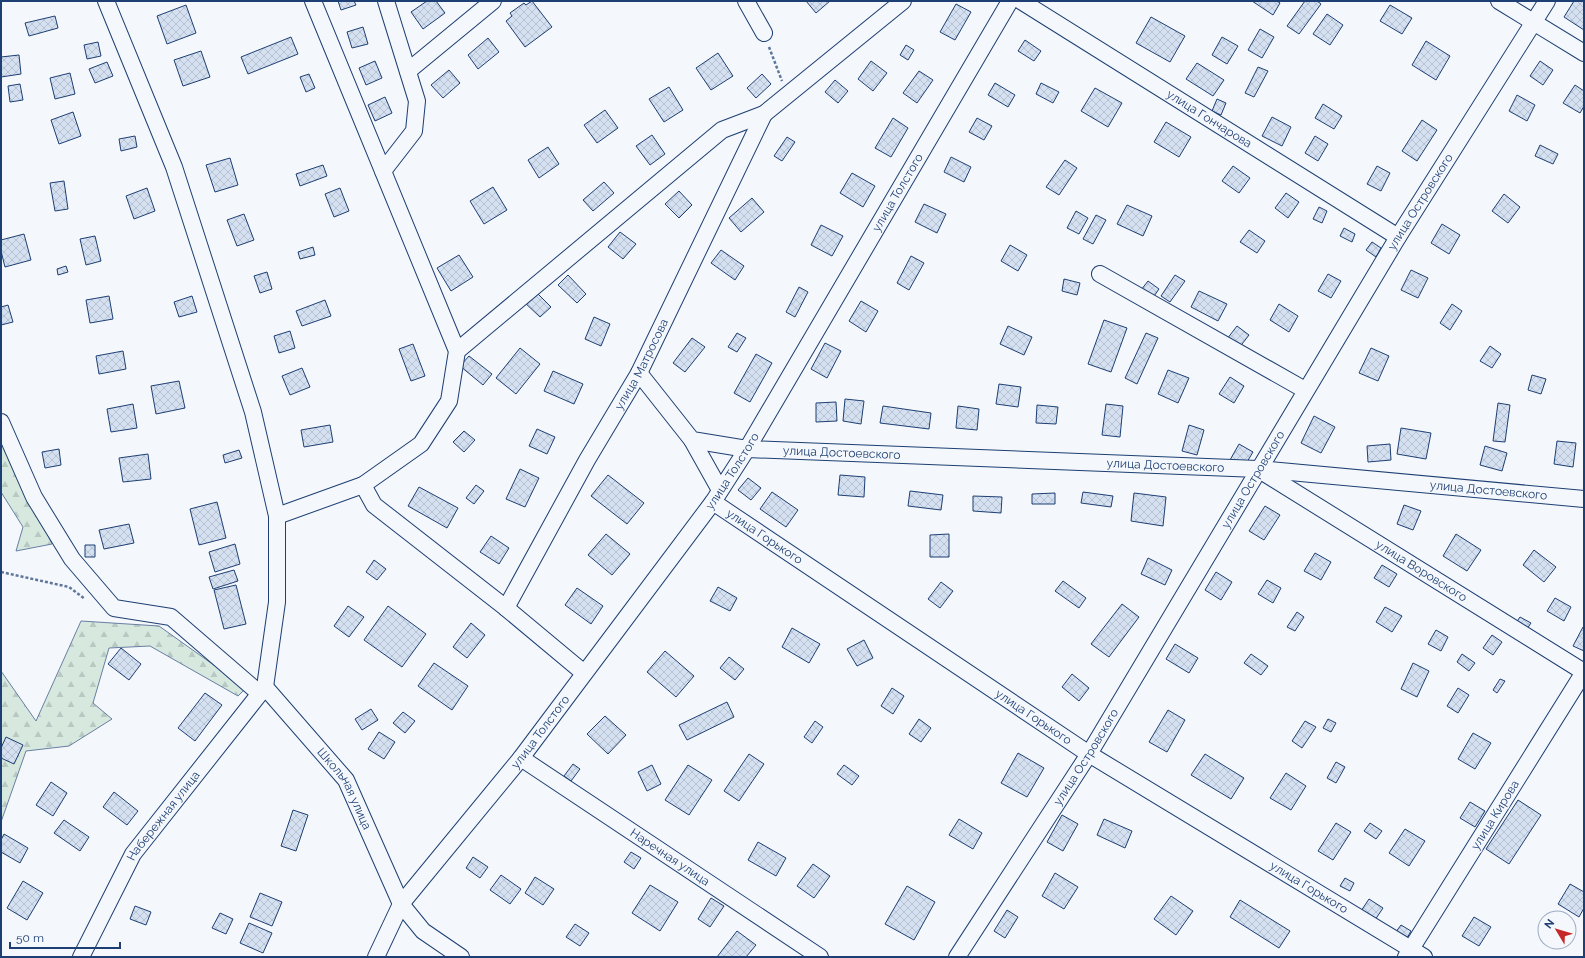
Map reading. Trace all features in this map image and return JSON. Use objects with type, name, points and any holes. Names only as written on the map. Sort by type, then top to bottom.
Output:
[{"type":"street","points":[[106,1],[174,167],[253,412],[277,516],[277,602],[262,690]]},
{"type":"street","points":[[277,516],[364,485],[421,444],[450,400],[457,351],[313,1]]},
{"type":"street","points":[[383,170],[414,130],[418,101],[386,1]]},
{"type":"street","points":[[408,71],[493,1]]},
{"type":"street","points":[[746,1],[764,33]]},
{"type":"street","points":[[457,351],[722,130],[764,114],[903,1]]},
{"type":"street","name":"улица Толстого","points":[[376,957],[401,904],[521,758],[717,496],[747,449],[1010,1]]},
{"type":"street","name":"улица Гончарова","points":[[1021,1],[1398,238]]},
{"type":"street","points":[[1499,1],[1584,53]]},
{"type":"street","name":"улица Островского","points":[[957,957],[1089,754],[1258,469],[1398,238],[1547,1]]},
{"type":"street","name":"улица Матросова","points":[[506,608],[587,460],[639,373],[764,114]]},
{"type":"street","points":[[1100,274],[1306,390]]},
{"type":"street","points":[[639,373],[692,440],[717,496]]},
{"type":"street","name":"Школьная улица","points":[[1,422],[34,497],[49,522],[72,559],[114,608],[171,617],[262,690],[346,780],[401,904],[423,931],[461,957]]},
{"type":"street","name":"улица Достоевского","points":[[692,440],[747,449],[1258,469],[1584,500]]},
{"type":"street","name":"улица Воровского","points":[[1258,469],[1584,672]]},
{"type":"street","points":[[364,485],[374,505],[506,608],[584,674]]},
{"type":"street","name":"улица Горького","points":[[717,496],[1089,754],[1413,954]]},
{"type":"street","name":"улица Кирова","points":[[1413,954],[1584,672]]},
{"type":"street","name":"Набережная улица","points":[[81,957],[133,854],[262,690]]},
{"type":"street","name":"Наречная улица","points":[[521,758],[820,957]]},
{"type":"path","points":[[764,33],[778,70]]},
{"type":"path","points":[[1,572],[69,587],[86,600]]},
{"type":"green space","points":[[1,435],[52,544],[16,551],[23,527],[1,492]]},
{"type":"green space","points":[[81,621],[159,626],[246,688],[238,696],[150,646],[109,648],[93,703],[112,719],[69,746],[26,751],[1,822],[1,671],[36,721]]},
{"type":"building","points":[[338,1],[354,1],[356,5],[341,10]]},
{"type":"building","points":[[427,1],[436,1],[445,13],[423,29],[411,12]]},
{"type":"building","points":[[532,1],[552,27],[525,47],[506,21],[512,16],[510,13],[524,3],[526,5]]},
{"type":"building","points":[[806,1],[830,1],[816,13]]},
{"type":"building","points":[[1252,1],[1277,1],[1280,3],[1273,15]]},
{"type":"building","points":[[1305,1],[1317,1],[1321,4],[1299,34],[1287,26]]},
{"type":"building","points":[[1574,1],[1584,1],[1584,30],[1564,17]]},
{"type":"building","points":[[956,4],[971,12],[955,40],[940,32]]},
{"type":"building","points":[[186,5],[196,33],[167,44],[157,16]]},
{"type":"building","points":[[1390,5],[1412,18],[1402,34],[1380,21]]},
{"type":"building","points":[[1327,14],[1343,25],[1330,45],[1313,34]]},
{"type":"building","points":[[55,16],[58,28],[29,36],[25,23]]},
{"type":"building","points":[[1151,17],[1185,36],[1170,62],[1136,43]]},
{"type":"building","points":[[363,27],[368,44],[352,48],[347,32]]},
{"type":"building","points":[[1260,29],[1274,37],[1262,58],[1248,50]]},
{"type":"building","points":[[291,37],[298,54],[248,74],[241,57]]},
{"type":"building","points":[[1222,37],[1238,46],[1227,64],[1212,55]]},
{"type":"building","points":[[488,38],[499,52],[478,69],[468,55]]},
{"type":"building","points":[[1025,40],[1041,51],[1034,61],[1018,51]]},
{"type":"building","points":[[1426,41],[1450,56],[1436,80],[1412,65]]},
{"type":"building","points":[[98,42],[101,56],[87,59],[84,45]]},
{"type":"building","points":[[906,45],[914,50],[908,60],[900,55]]},
{"type":"building","points":[[201,51],[210,77],[183,86],[174,60]]},
{"type":"building","points":[[718,53],[733,76],[711,90],[696,68]]},
{"type":"building","points":[[19,55],[21,74],[1,77],[1,57]]},
{"type":"building","points":[[375,61],[382,78],[366,85],[359,68]]},
{"type":"building","points":[[871,61],[887,73],[873,91],[858,79]]},
{"type":"building","points":[[1540,61],[1553,70],[1543,85],[1530,76]]},
{"type":"building","points":[[107,62],[113,76],[95,83],[89,69]]},
{"type":"building","points":[[1197,63],[1224,80],[1213,96],[1186,79]]},
{"type":"building","points":[[1258,67],[1268,71],[1254,97],[1245,93]]},
{"type":"building","points":[[449,70],[460,83],[443,98],[431,85]]},
{"type":"building","points":[[919,71],[933,80],[917,103],[903,93]]},
{"type":"building","points":[[70,73],[75,94],[55,99],[50,78]]},
{"type":"building","points":[[309,74],[315,88],[306,92],[300,77]]},
{"type":"building","points":[[762,74],[771,84],[756,98],[747,88]]},
{"type":"building","points":[[835,80],[848,91],[838,103],[825,92]]},
{"type":"building","points":[[995,83],[1015,95],[1008,107],[988,95]]},
{"type":"building","points":[[1041,83],[1059,92],[1053,103],[1036,94]]},
{"type":"building","points":[[20,84],[23,100],[10,102],[8,86]]},
{"type":"building","points":[[1575,85],[1584,91],[1584,106],[1580,113],[1563,103]]},
{"type":"building","points":[[669,87],[683,110],[664,122],[649,99]]},
{"type":"building","points":[[1095,88],[1122,103],[1108,127],[1081,111]]},
{"type":"building","points":[[1517,95],[1535,105],[1527,121],[1509,111]]},
{"type":"building","points":[[385,97],[392,113],[375,121],[368,105]]},
{"type":"building","points":[[1217,99],[1226,103],[1221,115],[1212,111]]},
{"type":"building","points":[[1323,104],[1342,116],[1334,129],[1315,118]]},
{"type":"building","points":[[605,110],[618,128],[597,143],[584,125]]},
{"type":"building","points":[[73,112],[81,136],[59,144],[51,120]]},
{"type":"building","points":[[1272,117],[1291,127],[1282,146],[1262,136]]},
{"type":"building","points":[[893,118],[908,128],[891,157],[875,148]]},
{"type":"building","points":[[977,118],[992,126],[984,140],[969,132]]},
{"type":"building","points":[[1422,120],[1437,130],[1417,161],[1402,151]]},
{"type":"building","points":[[1166,122],[1191,137],[1179,157],[1154,142]]},
{"type":"building","points":[[652,135],[665,154],[650,165],[636,146]]},
{"type":"building","points":[[135,136],[137,147],[121,151],[119,139]]},
{"type":"building","points":[[1315,136],[1328,144],[1318,161],[1305,153]]},
{"type":"building","points":[[787,137],[795,142],[782,161],[774,156]]},
{"type":"building","points":[[1540,145],[1558,154],[1553,164],[1535,156]]},
{"type":"building","points":[[548,147],[559,164],[539,178],[528,160]]},
{"type":"building","points":[[951,157],[971,167],[964,182],[944,172]]},
{"type":"building","points":[[230,158],[238,185],[215,192],[206,165]]},
{"type":"building","points":[[1065,160],[1077,168],[1059,195],[1046,187]]},
{"type":"building","points":[[323,165],[327,176],[300,186],[296,174]]},
{"type":"building","points":[[1233,166],[1250,178],[1239,193],[1222,181]]},
{"type":"building","points":[[1377,166],[1390,173],[1381,191],[1367,184]]},
{"type":"building","points":[[852,173],[875,186],[863,207],[840,193]]},
{"type":"building","points":[[64,181],[68,209],[55,211],[50,183]]},
{"type":"building","points":[[604,182],[614,193],[593,211],[583,200]]},
{"type":"building","points":[[493,187],[507,210],[484,224],[470,201]]},
{"type":"building","points":[[147,188],[155,211],[134,219],[126,196]]},
{"type":"building","points":[[340,188],[349,211],[334,217],[325,194]]},
{"type":"building","points":[[679,191],[692,205],[679,218],[665,204]]},
{"type":"building","points":[[1286,193],[1299,202],[1288,218],[1275,208]]},
{"type":"building","points":[[1504,194],[1520,207],[1508,223],[1492,211]]},
{"type":"building","points":[[752,198],[764,212],[741,232],[729,218]]},
{"type":"building","points":[[924,204],[946,214],[937,233],[915,222]]},
{"type":"building","points":[[1127,205],[1152,216],[1143,236],[1117,224]]},
{"type":"building","points":[[1319,207],[1327,211],[1322,223],[1313,219]]},
{"type":"building","points":[[1076,211],[1088,218],[1079,234],[1067,228]]},
{"type":"building","points":[[244,214],[254,240],[237,246],[227,220]]},
{"type":"building","points":[[1096,215],[1106,220],[1093,244],[1083,239]]},
{"type":"building","points":[[1442,224],[1460,235],[1449,254],[1431,243]]},
{"type":"building","points":[[821,225],[843,236],[832,256],[811,245]]},
{"type":"building","points":[[1344,228],[1355,234],[1352,242],[1340,236]]},
{"type":"building","points":[[1249,230],[1265,241],[1257,253],[1240,242]]},
{"type":"building","points":[[620,232],[636,244],[623,259],[608,247]]},
{"type":"building","points":[[24,234],[31,260],[5,267],[1,251],[1,240]]},
{"type":"building","points":[[95,236],[101,261],[86,265],[80,239]]},
{"type":"building","points":[[1372,242],[1381,248],[1376,257],[1366,250]]},
{"type":"building","points":[[1010,245],[1027,255],[1018,271],[1001,261]]},
{"type":"building","points":[[313,247],[315,255],[300,259],[298,252]]},
{"type":"building","points":[[721,250],[744,266],[735,280],[711,263]]},
{"type":"building","points":[[459,255],[473,277],[451,291],[437,268]]},
{"type":"building","points":[[911,256],[924,263],[909,290],[897,283]]},
{"type":"building","points":[[66,266],[68,272],[58,275],[57,269]]},
{"type":"building","points":[[1411,270],[1428,278],[1418,298],[1401,290]]},
{"type":"building","points":[[267,272],[272,289],[260,293],[254,276]]},
{"type":"building","points":[[1328,274],[1341,281],[1331,298],[1318,291]]},
{"type":"building","points":[[568,275],[586,294],[577,303],[558,285]]},
{"type":"building","points":[[1175,275],[1185,281],[1170,302],[1161,296]]},
{"type":"building","points":[[1064,279],[1080,283],[1077,295],[1062,291]]},
{"type":"building","points":[[1148,281],[1159,289],[1152,299],[1141,290]]},
{"type":"building","points":[[799,287],[808,292],[795,317],[786,312]]},
{"type":"building","points":[[534,290],[551,307],[540,317],[523,301]]},
{"type":"building","points":[[1199,291],[1227,304],[1218,321],[1191,307]]},
{"type":"building","points":[[109,296],[113,319],[90,323],[86,300]]},
{"type":"building","points":[[192,296],[197,312],[179,317],[174,302]]},
{"type":"building","points":[[325,300],[331,316],[302,326],[296,311]]},
{"type":"building","points":[[861,301],[878,311],[866,332],[849,321]]},
{"type":"building","points":[[1279,304],[1298,316],[1289,332],[1270,320]]},
{"type":"building","points":[[1452,304],[1462,311],[1450,330],[1440,323]]},
{"type":"building","points":[[8,305],[13,322],[1,325],[1,307]]},
{"type":"building","points":[[594,317],[610,324],[601,346],[585,339]]},
{"type":"building","points":[[1104,320],[1127,328],[1111,372],[1088,364]]},
{"type":"building","points":[[1008,326],[1032,337],[1024,355],[1000,344]]},
{"type":"building","points":[[1237,326],[1249,335],[1239,348],[1227,339]]},
{"type":"building","points":[[290,331],[295,348],[279,353],[274,336]]},
{"type":"building","points":[[737,333],[746,338],[737,352],[728,347]]},
{"type":"building","points":[[1146,333],[1158,338],[1137,384],[1125,378]]},
{"type":"building","points":[[692,338],[705,347],[685,372],[673,363]]},
{"type":"building","points":[[825,343],[841,351],[827,378],[811,369]]},
{"type":"building","points":[[413,344],[425,376],[411,381],[399,349]]},
{"type":"building","points":[[1490,346],[1501,354],[1492,368],[1480,361]]},
{"type":"building","points":[[520,348],[540,364],[516,394],[496,378]]},
{"type":"building","points":[[1371,348],[1389,356],[1378,381],[1359,373]]},
{"type":"building","points":[[123,351],[126,369],[99,374],[96,356]]},
{"type":"building","points":[[756,354],[772,363],[750,402],[734,393]]},
{"type":"building","points":[[469,356],[492,374],[483,385],[460,366]]},
{"type":"building","points":[[302,368],[310,387],[290,395],[282,376]]},
{"type":"building","points":[[1168,370],[1189,378],[1178,403],[1158,394]]},
{"type":"building","points":[[553,371],[583,384],[574,404],[544,391]]},
{"type":"building","points":[[1532,375],[1546,379],[1541,394],[1528,390]]},
{"type":"building","points":[[1230,377],[1244,386],[1234,403],[1219,394]]},
{"type":"building","points":[[179,381],[185,408],[156,414],[151,386]]},
{"type":"building","points":[[999,384],[1021,387],[1018,407],[996,404]]},
{"type":"building","points":[[845,399],[864,401],[861,424],[843,421]]},
{"type":"building","points":[[836,402],[837,421],[816,422],[816,403]]},
{"type":"building","points":[[1498,403],[1510,405],[1505,442],[1493,441]]},
{"type":"building","points":[[133,404],[137,428],[111,432],[107,409]]},
{"type":"building","points":[[1106,404],[1123,406],[1120,437],[1102,435]]},
{"type":"building","points":[[1037,405],[1058,407],[1056,424],[1036,423]]},
{"type":"building","points":[[883,406],[931,413],[929,429],[880,423]]},
{"type":"building","points":[[958,406],[979,409],[977,430],[956,428]]},
{"type":"building","points":[[1314,416],[1335,427],[1321,453],[1301,443]]},
{"type":"building","points":[[330,425],[333,442],[304,447],[301,430]]},
{"type":"building","points":[[1189,425],[1204,430],[1197,455],[1182,451]]},
{"type":"building","points":[[1401,428],[1431,433],[1426,459],[1397,454]]},
{"type":"building","points":[[537,429],[555,437],[547,454],[529,446]]},
{"type":"building","points":[[464,431],[475,440],[464,452],[453,442]]},
{"type":"building","points":[[1557,441],[1576,443],[1573,467],[1554,464]]},
{"type":"building","points":[[1239,444],[1253,452],[1244,467],[1230,460]]},
{"type":"building","points":[[1390,444],[1391,460],[1368,462],[1367,446]]},
{"type":"building","points":[[1485,446],[1507,453],[1502,471],[1480,465]]},
{"type":"building","points":[[59,449],[61,465],[45,468],[42,452]]},
{"type":"building","points":[[239,450],[242,458],[225,463],[223,455]]},
{"type":"building","points":[[148,454],[151,479],[123,482],[119,458]]},
{"type":"building","points":[[520,469],[539,478],[525,507],[506,499]]},
{"type":"building","points":[[608,475],[644,503],[627,524],[591,496]]},
{"type":"building","points":[[840,475],[865,477],[864,497],[838,495]]},
{"type":"building","points":[[748,478],[761,488],[751,500],[738,490]]},
{"type":"building","points":[[476,485],[484,491],[474,504],[466,498]]},
{"type":"building","points":[[419,487],[458,508],[447,528],[408,506]]},
{"type":"building","points":[[910,491],[943,495],[941,510],[908,506]]},
{"type":"building","points":[[772,492],[798,510],[786,527],[760,509]]},
{"type":"building","points":[[1083,492],[1113,496],[1111,507],[1081,503]]},
{"type":"building","points":[[1055,493],[1055,504],[1032,504],[1032,494]]},
{"type":"building","points":[[1134,493],[1166,497],[1163,526],[1131,521]]},
{"type":"building","points":[[973,496],[1002,497],[1001,513],[973,511]]},
{"type":"building","points":[[217,502],[226,538],[199,545],[190,509]]},
{"type":"building","points":[[1404,505],[1421,511],[1413,530],[1397,524]]},
{"type":"building","points":[[1265,506],[1280,515],[1264,540],[1249,531]]},
{"type":"building","points":[[129,524],[134,543],[104,549],[99,530]]},
{"type":"building","points":[[606,534],[630,554],[612,575],[588,555]]},
{"type":"building","points":[[949,534],[949,557],[930,557],[930,535]]},
{"type":"building","points":[[1456,534],[1481,550],[1467,571],[1443,556]]},
{"type":"building","points":[[491,536],[509,548],[499,564],[480,552]]},
{"type":"building","points":[[235,544],[240,564],[215,572],[209,552]]},
{"type":"building","points":[[85,545],[95,545],[95,557],[85,557]]},
{"type":"building","points":[[1534,550],[1556,567],[1544,582],[1523,565]]},
{"type":"building","points":[[1315,553],[1331,562],[1321,580],[1304,571]]},
{"type":"building","points":[[1148,558],[1172,570],[1165,585],[1141,574]]},
{"type":"building","points":[[374,560],[386,569],[377,580],[366,572]]},
{"type":"building","points":[[1382,565],[1397,574],[1389,587],[1374,578]]},
{"type":"building","points":[[234,570],[238,581],[213,589],[209,577]]},
{"type":"building","points":[[1216,572],[1232,582],[1221,600],[1205,590]]},
{"type":"building","points":[[1267,580],[1281,588],[1273,603],[1258,594]]},
{"type":"building","points":[[1063,581],[1086,598],[1079,608],[1055,591]]},
{"type":"building","points":[[941,582],[953,591],[940,608],[928,599]]},
{"type":"building","points":[[236,585],[246,624],[224,629],[214,590]]},
{"type":"building","points":[[718,587],[737,598],[730,611],[710,601]]},
{"type":"building","points":[[577,588],[603,606],[591,624],[565,605]]},
{"type":"building","points":[[1555,598],[1571,607],[1564,621],[1547,611]]},
{"type":"building","points":[[1122,604],[1139,617],[1109,657],[1091,644]]},
{"type":"building","points":[[348,606],[364,617],[349,637],[334,626]]},
{"type":"building","points":[[388,606],[426,634],[402,667],[364,640]]},
{"type":"building","points":[[1385,607],[1402,616],[1392,632],[1376,622]]},
{"type":"building","points":[[1297,612],[1304,617],[1295,631],[1287,627]]},
{"type":"building","points":[[1520,617],[1531,623],[1527,629],[1516,623]]},
{"type":"building","points":[[471,623],[485,635],[467,658],[453,647]]},
{"type":"building","points":[[1584,627],[1584,651],[1573,646]]},
{"type":"building","points":[[792,628],[820,644],[809,663],[782,647]]},
{"type":"building","points":[[1436,630],[1448,637],[1441,651],[1428,644]]},
{"type":"building","points":[[1492,635],[1502,642],[1493,655],[1483,648]]},
{"type":"building","points":[[864,640],[873,658],[857,666],[847,649]]},
{"type":"building","points":[[1175,644],[1198,658],[1189,673],[1166,659]]},
{"type":"building","points":[[121,648],[141,664],[129,680],[108,664]]},
{"type":"building","points":[[665,651],[694,676],[676,697],[647,672]]},
{"type":"building","points":[[1251,654],[1268,666],[1261,675],[1244,663]]},
{"type":"building","points":[[1462,654],[1475,663],[1469,671],[1457,662]]},
{"type":"building","points":[[729,657],[744,669],[735,680],[720,668]]},
{"type":"building","points":[[434,663],[468,686],[452,710],[418,686]]},
{"type":"building","points":[[1413,663],[1429,671],[1417,697],[1401,689]]},
{"type":"building","points":[[1072,674],[1089,688],[1079,701],[1062,687]]},
{"type":"building","points":[[1500,679],[1505,681],[1497,693],[1493,690]]},
{"type":"building","points":[[892,688],[904,696],[893,714],[881,706]]},
{"type":"building","points":[[1458,688],[1469,695],[1458,713],[1447,706]]},
{"type":"building","points":[[205,693],[222,705],[195,741],[178,728]]},
{"type":"building","points":[[727,702],[734,717],[687,740],[679,725]]},
{"type":"building","points":[[371,709],[378,720],[362,730],[355,719]]},
{"type":"building","points":[[1168,710],[1185,720],[1167,752],[1149,742]]},
{"type":"building","points":[[403,712],[415,721],[405,733],[393,723]]},
{"type":"building","points":[[605,716],[626,735],[608,754],[587,734]]},
{"type":"building","points":[[919,719],[931,728],[921,742],[909,734]]},
{"type":"building","points":[[1328,719],[1336,723],[1331,732],[1323,728]]},
{"type":"building","points":[[815,721],[823,727],[812,743],[804,737]]},
{"type":"building","points":[[1305,721],[1316,727],[1302,748],[1292,741]]},
{"type":"building","points":[[379,732],[395,742],[384,759],[368,749]]},
{"type":"building","points":[[1473,733],[1491,743],[1475,769],[1458,759]]},
{"type":"building","points":[[6,737],[23,745],[14,764],[1,758],[1,748]]},
{"type":"building","points":[[1018,753],[1044,768],[1027,797],[1001,783]]},
{"type":"building","points":[[749,754],[764,764],[739,801],[724,791]]},
{"type":"building","points":[[1205,754],[1244,778],[1231,799],[1191,775]]},
{"type":"building","points":[[1336,762],[1345,767],[1336,783],[1327,778]]},
{"type":"building","points":[[573,764],[580,769],[571,781],[564,776]]},
{"type":"building","points":[[652,765],[661,784],[647,791],[638,772]]},
{"type":"building","points":[[688,765],[712,780],[689,815],[665,800]]},
{"type":"building","points":[[844,765],[859,776],[852,785],[837,774]]},
{"type":"building","points":[[1286,773],[1306,786],[1291,810],[1270,798]]},
{"type":"building","points":[[51,782],[67,793],[53,816],[36,805]]},
{"type":"building","points":[[114,792],[138,811],[127,825],[103,807]]},
{"type":"building","points":[[1518,800],[1541,815],[1509,864],[1486,849]]},
{"type":"building","points":[[1470,802],[1485,811],[1475,827],[1460,818]]},
{"type":"building","points":[[293,810],[308,815],[296,851],[281,846]]},
{"type":"building","points":[[1062,815],[1078,824],[1063,851],[1047,842]]},
{"type":"building","points":[[959,819],[982,833],[973,849],[949,835]]},
{"type":"building","points":[[1104,819],[1132,831],[1125,848],[1097,835]]},
{"type":"building","points":[[64,820],[89,837],[80,851],[54,833]]},
{"type":"building","points":[[1336,823],[1351,832],[1333,860],[1318,851]]},
{"type":"building","points":[[1370,823],[1382,831],[1376,839],[1364,831]]},
{"type":"building","points":[[1405,829],[1425,841],[1409,866],[1389,853]]},
{"type":"building","points":[[4,834],[28,848],[20,863],[1,852],[1,840]]},
{"type":"building","points":[[758,842],[786,858],[776,876],[748,860]]},
{"type":"building","points":[[631,852],[641,858],[634,869],[624,862]]},
{"type":"building","points":[[473,857],[488,867],[480,878],[466,868]]},
{"type":"building","points":[[813,864],[830,876],[814,898],[797,886]]},
{"type":"building","points":[[1055,873],[1078,887],[1064,909],[1042,896]]},
{"type":"building","points":[[501,875],[521,889],[510,904],[490,890]]},
{"type":"building","points":[[535,877],[554,889],[543,905],[525,893]]},
{"type":"building","points":[[1345,878],[1354,883],[1350,891],[1340,886]]},
{"type":"building","points":[[23,881],[43,893],[27,920],[7,908]]},
{"type":"building","points":[[1570,884],[1584,892],[1584,908],[1579,917],[1577,916],[1577,910],[1568,910],[1558,904]]},
{"type":"building","points":[[650,885],[678,902],[660,931],[632,913]]},
{"type":"building","points":[[907,886],[935,902],[914,940],[885,924]]},
{"type":"building","points":[[260,893],[282,902],[272,926],[250,917]]},
{"type":"building","points":[[1171,896],[1193,911],[1176,935],[1154,919]]},
{"type":"building","points":[[711,898],[724,906],[710,927],[698,919]]},
{"type":"building","points":[[1369,899],[1383,908],[1375,920],[1361,911]]},
{"type":"building","points":[[1240,900],[1290,931],[1279,948],[1230,917]]},
{"type":"building","points":[[135,906],[151,912],[146,925],[130,919]]},
{"type":"building","points":[[1007,910],[1018,917],[1005,938],[994,931]]},
{"type":"building","points":[[220,913],[233,919],[226,934],[212,928]]},
{"type":"building","points":[[1474,917],[1491,927],[1479,946],[1462,936]]},
{"type":"building","points":[[249,923],[272,933],[263,953],[240,943]]},
{"type":"building","points":[[575,924],[589,933],[580,946],[566,937]]},
{"type":"building","points":[[1401,925],[1411,931],[1406,940],[1395,933]]},
{"type":"building","points":[[737,931],[756,945],[746,957],[717,957]]}]
